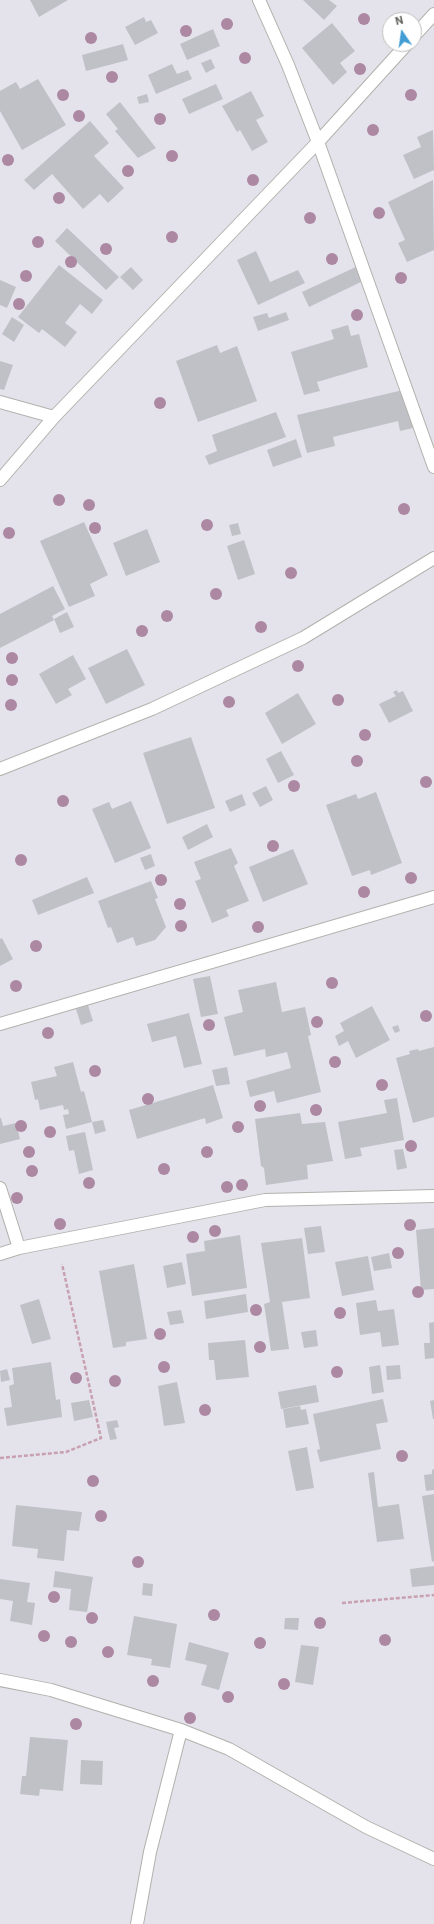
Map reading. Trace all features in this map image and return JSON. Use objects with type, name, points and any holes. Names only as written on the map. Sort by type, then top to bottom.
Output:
[{"type":"street","points":[[259,0],[288,64],[318,142],[434,467]]},
{"type":"street","points":[[422,27],[434,14]]},
{"type":"street","points":[[0,480],[54,417],[318,142],[399,52]]},
{"type":"street","points":[[0,402],[54,417]]},
{"type":"street","points":[[0,770],[152,709],[303,638],[434,558]]},
{"type":"street","points":[[0,1024],[434,896]]},
{"type":"street","points":[[0,1188],[19,1248]]},
{"type":"street","points":[[0,1254],[19,1248],[57,1240],[265,1200],[434,1196]]},
{"type":"street","points":[[0,1680],[51,1690],[181,1730],[229,1750],[366,1827],[434,1859]]},
{"type":"street","points":[[137,1924],[150,1852],[181,1730]]},
{"type":"path","points":[[0,1458],[66,1452],[101,1438],[57,1240]]},
{"type":"path","points":[[342,1603],[434,1594]]},
{"type":"building","points":[[30,0],[68,0],[39,17]]},
{"type":"building","points":[[303,0],[329,0],[337,6],[324,20]]},
{"type":"building","points":[[144,17],[146,22],[151,20],[158,33],[135,45],[125,27]]},
{"type":"building","points":[[332,23],[355,51],[340,63],[347,72],[333,85],[302,48]]},
{"type":"building","points":[[213,29],[220,46],[187,60],[180,44]]},
{"type":"building","points":[[123,44],[128,60],[86,71],[82,55]]},
{"type":"building","points":[[211,59],[215,68],[206,73],[201,63]]},
{"type":"building","points":[[172,64],[177,74],[188,70],[192,79],[156,94],[148,75]]},
{"type":"building","points":[[38,79],[66,125],[22,150],[0,111],[0,91],[16,82],[20,89]]},
{"type":"building","points":[[216,84],[223,99],[189,114],[182,99]]},
{"type":"building","points":[[251,91],[264,116],[256,120],[268,142],[252,151],[240,130],[237,132],[222,106]]},
{"type":"building","points":[[147,94],[149,102],[139,104],[137,97]]},
{"type":"building","points":[[120,102],[156,148],[138,158],[115,131],[118,129],[106,114]]},
{"type":"building","points":[[90,121],[109,143],[94,156],[124,188],[108,203],[100,194],[83,209],[52,174],[34,190],[24,180]]},
{"type":"building","points":[[433,130],[434,170],[414,179],[403,155],[421,147],[417,137]]},
{"type":"building","points":[[433,180],[434,250],[407,262],[398,243],[405,240],[388,202]]},
{"type":"building","points":[[67,228],[119,277],[106,290],[55,241]]},
{"type":"building","points":[[256,251],[270,282],[298,270],[305,283],[258,305],[237,260]]},
{"type":"building","points":[[59,265],[103,300],[92,314],[80,304],[65,323],[77,332],[65,347],[42,329],[39,333],[18,317]]},
{"type":"building","points":[[358,266],[365,280],[309,307],[302,292]]},
{"type":"building","points":[[131,267],[143,280],[133,290],[120,277]]},
{"type":"building","points":[[0,280],[16,287],[7,308],[0,305]]},
{"type":"building","points":[[286,312],[289,320],[258,331],[253,317],[267,313],[269,318]]},
{"type":"building","points":[[12,317],[24,325],[14,342],[2,334]]},
{"type":"building","points":[[348,325],[351,336],[359,334],[368,367],[317,382],[320,391],[304,395],[291,352],[334,339],[331,330]]},
{"type":"building","points":[[217,345],[220,353],[237,346],[257,401],[198,422],[176,361]]},
{"type":"building","points":[[0,361],[13,365],[4,390],[0,389]]},
{"type":"building","points":[[403,390],[413,428],[400,431],[398,421],[333,437],[335,446],[307,453],[297,415]]},
{"type":"building","points":[[276,412],[286,437],[209,465],[205,456],[217,451],[212,435]]},
{"type":"building","points":[[296,439],[302,457],[273,467],[267,450]]},
{"type":"building","points":[[84,522],[108,575],[90,584],[95,596],[69,607],[40,541]]},
{"type":"building","points":[[238,523],[241,534],[232,536],[229,525]]},
{"type":"building","points":[[147,529],[160,562],[126,576],[113,543]]},
{"type":"building","points":[[244,540],[255,574],[238,580],[227,546]]},
{"type":"building","points":[[53,586],[65,609],[52,616],[54,620],[0,648],[0,614]]},
{"type":"building","points":[[67,612],[74,627],[60,633],[54,619]]},
{"type":"building","points":[[127,649],[145,685],[106,704],[88,668]]},
{"type":"building","points":[[73,655],[86,679],[68,689],[72,695],[56,704],[39,674]]},
{"type":"building","points":[[397,690],[398,693],[403,691],[413,711],[389,723],[379,704],[396,696],[393,692]]},
{"type":"building","points":[[298,693],[316,724],[282,744],[265,713]]},
{"type":"building","points":[[191,737],[215,808],[167,824],[143,753]]},
{"type":"building","points":[[281,751],[294,775],[278,783],[266,759]]},
{"type":"building","points":[[266,786],[273,800],[260,807],[252,793]]},
{"type":"building","points":[[376,792],[402,863],[371,875],[370,870],[352,876],[326,805],[356,794],[358,799]]},
{"type":"building","points":[[242,794],[246,805],[230,812],[225,801]]},
{"type":"building","points":[[131,801],[151,848],[115,863],[92,809],[109,802],[112,809]]},
{"type":"building","points":[[207,824],[213,837],[188,850],[182,837]]},
{"type":"building","points":[[231,848],[238,863],[234,866],[249,901],[226,910],[229,916],[212,923],[195,881],[201,879],[194,862]]},
{"type":"building","points":[[293,849],[308,884],[263,902],[249,867]]},
{"type":"building","points":[[151,854],[155,866],[145,870],[140,858]]},
{"type":"building","points":[[87,877],[94,893],[38,915],[32,900]]},
{"type":"building","points":[[151,881],[158,898],[155,899],[166,927],[155,940],[136,946],[133,937],[117,943],[111,927],[108,928],[98,901]]},
{"type":"building","points":[[2,938],[13,959],[0,966],[0,939]]},
{"type":"building","points":[[210,976],[218,1014],[201,1017],[193,979]]},
{"type":"building","points":[[276,982],[282,1012],[305,1007],[311,1035],[308,1036],[321,1092],[277,1103],[274,1091],[250,1097],[246,1081],[291,1068],[287,1052],[266,1057],[265,1049],[234,1056],[224,1017],[243,1012],[238,990]]},
{"type":"building","points":[[88,1005],[93,1021],[81,1025],[76,1009]]},
{"type":"building","points":[[372,1006],[390,1040],[356,1058],[348,1041],[339,1046],[335,1036],[344,1031],[340,1023]]},
{"type":"building","points":[[189,1013],[202,1064],[184,1068],[176,1036],[152,1042],[147,1024]]},
{"type":"building","points":[[398,1025],[400,1031],[395,1033],[392,1027]]},
{"type":"building","points":[[434,1047],[434,1117],[413,1123],[396,1058],[410,1054],[409,1051],[418,1049],[419,1051]]},
{"type":"building","points":[[73,1062],[81,1092],[84,1091],[92,1122],[66,1129],[63,1115],[69,1114],[68,1109],[64,1110],[63,1105],[40,1110],[38,1099],[35,1100],[31,1082],[57,1076],[54,1067]]},
{"type":"building","points":[[227,1067],[230,1084],[216,1086],[212,1070]]},
{"type":"building","points":[[213,1085],[223,1118],[206,1124],[205,1118],[137,1139],[129,1110]]},
{"type":"building","points":[[397,1098],[404,1140],[360,1148],[362,1156],[345,1159],[338,1122],[387,1113],[384,1100]]},
{"type":"building","points":[[300,1113],[302,1124],[325,1122],[333,1161],[307,1165],[308,1179],[266,1185],[264,1168],[261,1166],[255,1119]]},
{"type":"building","points":[[0,1118],[3,1126],[16,1123],[20,1139],[0,1144]]},
{"type":"building","points":[[103,1120],[106,1131],[95,1134],[92,1122]]},
{"type":"building","points":[[85,1132],[93,1170],[79,1174],[74,1150],[69,1151],[66,1136]]},
{"type":"building","points":[[403,1149],[407,1168],[397,1170],[394,1150]]},
{"type":"building","points":[[321,1226],[325,1252],[308,1254],[304,1228]]},
{"type":"building","points":[[434,1228],[434,1289],[421,1290],[416,1230]]},
{"type":"building","points":[[240,1235],[247,1288],[192,1296],[186,1254],[205,1251],[204,1241]]},
{"type":"building","points":[[302,1238],[310,1298],[282,1302],[289,1349],[271,1351],[264,1304],[270,1302],[261,1243]]},
{"type":"building","points":[[389,1253],[392,1268],[374,1271],[371,1257]]},
{"type":"building","points":[[368,1256],[374,1290],[342,1296],[335,1262]]},
{"type":"building","points":[[182,1262],[186,1284],[167,1288],[163,1266]]},
{"type":"building","points":[[134,1264],[147,1339],[126,1342],[126,1346],[113,1348],[99,1271]]},
{"type":"building","points":[[246,1294],[248,1312],[206,1319],[204,1301]]},
{"type":"building","points":[[39,1299],[51,1339],[32,1344],[20,1305]]},
{"type":"building","points":[[376,1300],[378,1311],[394,1309],[399,1345],[382,1347],[380,1332],[360,1335],[356,1303]]},
{"type":"building","points":[[181,1310],[184,1323],[170,1325],[167,1312]]},
{"type":"building","points":[[434,1322],[434,1358],[425,1359],[424,1343],[430,1343],[429,1323]]},
{"type":"building","points":[[316,1330],[318,1346],[304,1348],[301,1332]]},
{"type":"building","points":[[245,1340],[249,1377],[216,1380],[214,1360],[209,1360],[208,1343]]},
{"type":"building","points":[[51,1362],[56,1400],[60,1399],[62,1417],[7,1426],[4,1408],[12,1407],[9,1386],[14,1384],[12,1368]]},
{"type":"building","points":[[380,1365],[384,1392],[372,1394],[369,1367]]},
{"type":"building","points":[[400,1365],[401,1379],[387,1380],[386,1366]]},
{"type":"building","points":[[7,1369],[10,1380],[1,1382],[0,1371]]},
{"type":"building","points":[[177,1382],[185,1423],[164,1426],[158,1386]]},
{"type":"building","points":[[316,1385],[319,1402],[281,1409],[278,1392]]},
{"type":"building","points":[[383,1399],[388,1422],[376,1424],[381,1449],[320,1462],[317,1450],[320,1449],[313,1414]]},
{"type":"building","points":[[89,1400],[93,1417],[74,1421],[71,1403]]},
{"type":"building","points":[[434,1400],[434,1419],[433,1419],[430,1401]]},
{"type":"building","points":[[300,1406],[301,1410],[306,1409],[309,1424],[286,1428],[283,1409]]},
{"type":"building","points":[[117,1420],[119,1427],[114,1428],[117,1439],[110,1440],[106,1422]]},
{"type":"building","points":[[307,1447],[314,1488],[296,1491],[288,1451]]},
{"type":"building","points":[[434,1469],[434,1490],[426,1491],[424,1475],[432,1474],[432,1470]]},
{"type":"building","points":[[374,1472],[378,1507],[399,1504],[404,1539],[377,1542],[368,1473]]},
{"type":"building","points":[[434,1494],[434,1561],[432,1562],[422,1496]]},
{"type":"building","points":[[16,1505],[82,1512],[79,1531],[67,1530],[64,1561],[37,1558],[38,1549],[12,1546]]},
{"type":"building","points":[[434,1566],[434,1585],[412,1587],[410,1569]]},
{"type":"building","points":[[55,1571],[93,1577],[87,1612],[69,1610],[71,1589],[53,1587]]},
{"type":"building","points":[[0,1579],[30,1583],[27,1602],[35,1603],[32,1625],[10,1621],[13,1601],[0,1599]]},
{"type":"building","points":[[143,1583],[153,1584],[152,1596],[142,1595]]},
{"type":"building","points":[[134,1616],[177,1624],[170,1668],[151,1665],[152,1659],[127,1655]]},
{"type":"building","points":[[285,1618],[299,1618],[298,1630],[284,1629]]},
{"type":"building","points":[[189,1642],[229,1653],[219,1690],[201,1685],[207,1665],[185,1660]]},
{"type":"building","points":[[301,1645],[319,1647],[313,1685],[295,1682]]},
{"type":"building","points":[[30,1737],[68,1740],[63,1791],[40,1789],[39,1796],[20,1794],[22,1776],[26,1776]]},
{"type":"building","points":[[81,1760],[103,1761],[102,1785],[80,1784]]}]
